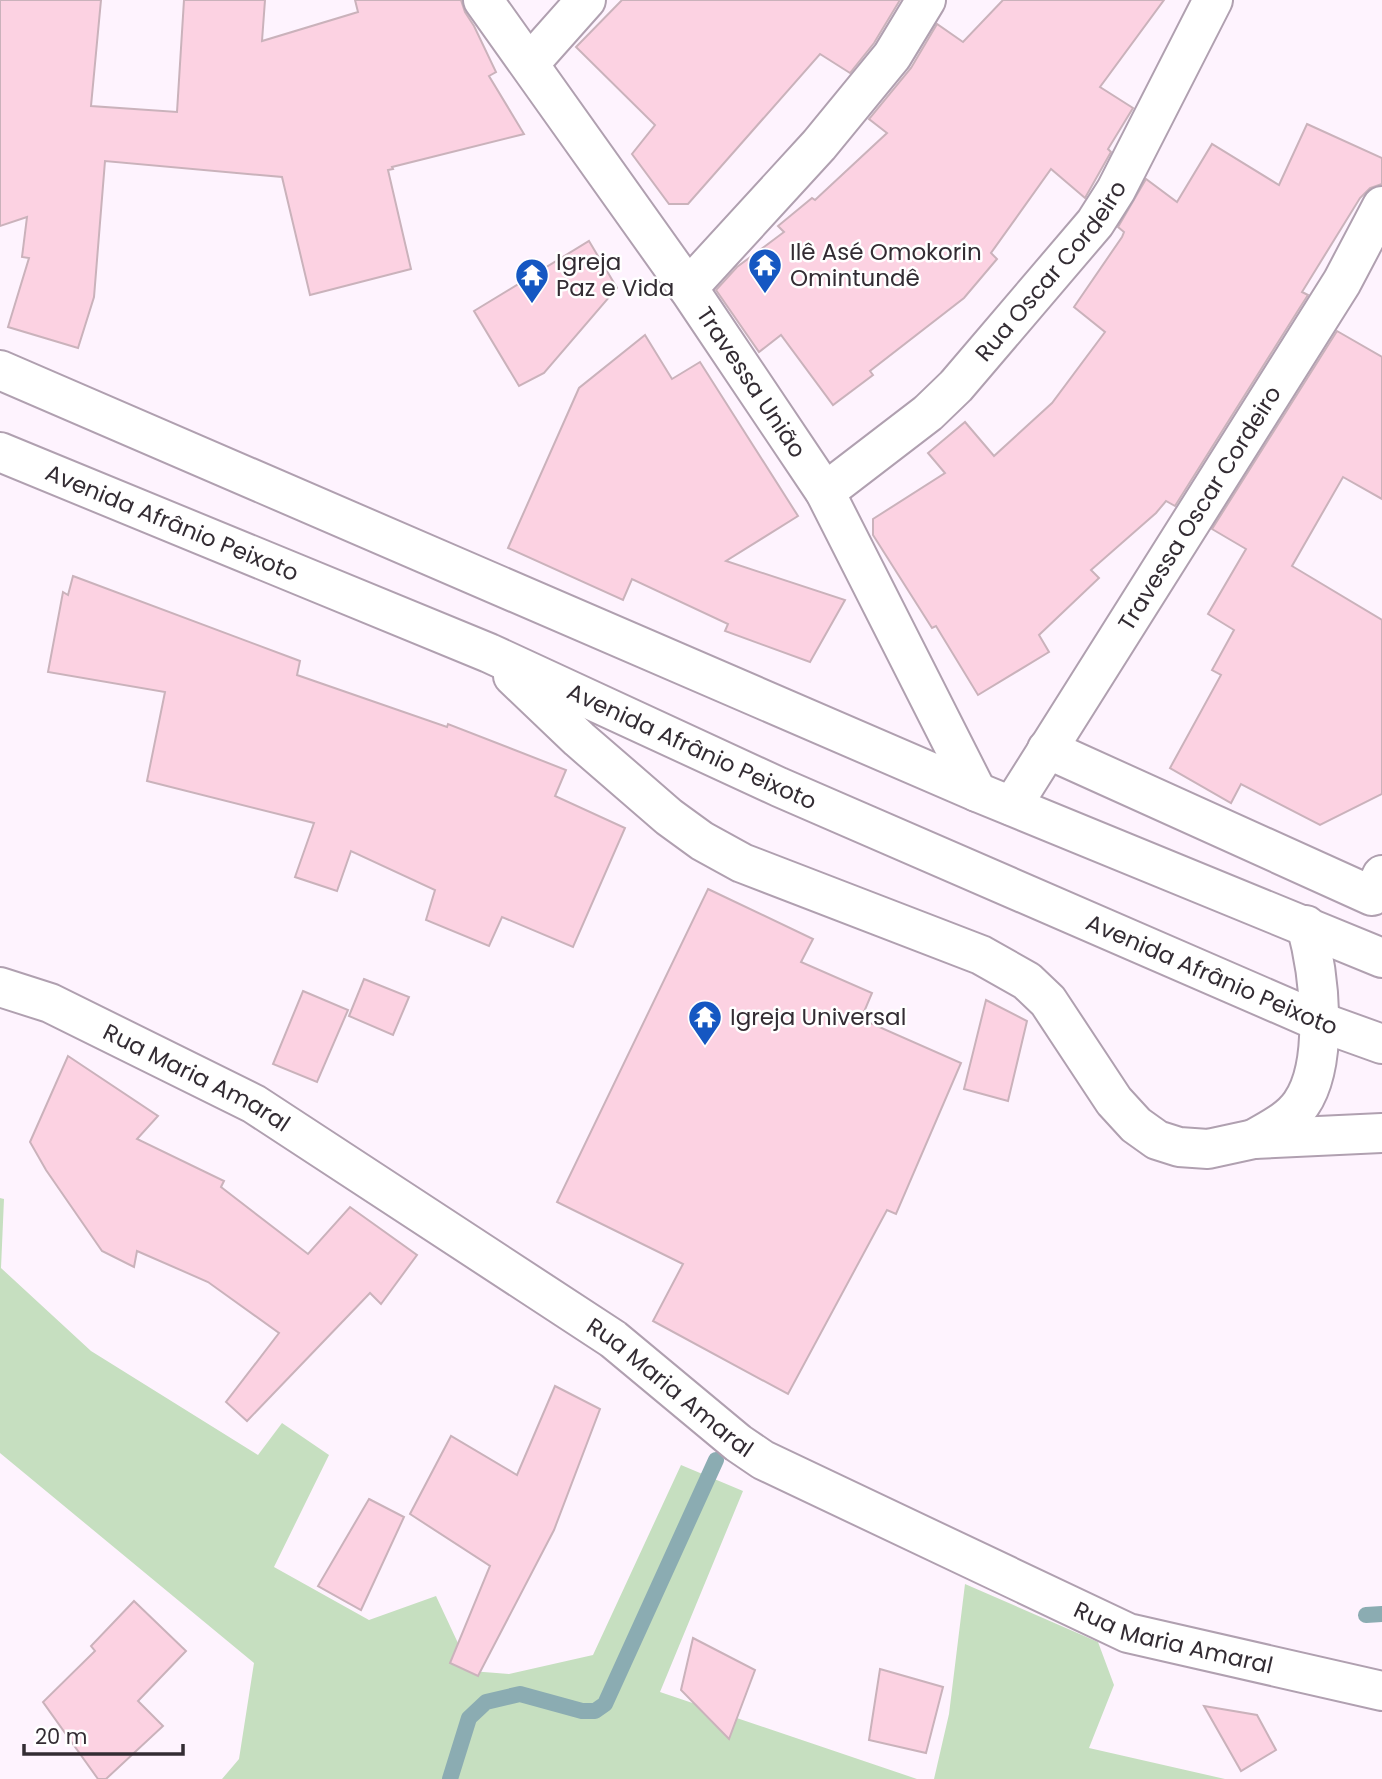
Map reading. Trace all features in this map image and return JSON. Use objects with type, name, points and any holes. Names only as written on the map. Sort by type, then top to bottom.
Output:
[{"type":"street","name":"Travessa União","points":[[483,0],[688,288],[825,492],[977,792]]},
{"type":"street","points":[[530,63],[586,0]]},
{"type":"street","points":[[688,288],[819,145],[892,56],[926,0]]},
{"type":"street","name":"Rua Oscar Cordeiro","points":[[825,492],[928,412],[956,386],[1095,223],[1116,190],[1213,0]]},
{"type":"street","name":"Travessa Oscar Cordeiro","points":[[1012,806],[1342,282],[1382,206]]},
{"type":"street","points":[[0,370],[977,792],[1382,958]]},
{"type":"street","name":"Avenida Afrânio Peixoto","points":[[0,452],[489,653],[779,787],[1318,1021],[1382,1044]]},
{"type":"street","points":[[489,653],[579,738],[669,817],[702,841],[742,863],[981,955],[1027,981],[1048,1001],[1114,1101],[1136,1125],[1157,1140],[1179,1147],[1208,1149],[1254,1139],[1382,1133]]},
{"type":"street","points":[[1047,749],[1377,886]]},
{"type":"street","points":[[1254,1139],[1289,1117],[1301,1103],[1314,1077],[1319,1049],[1315,958],[1306,925]]},
{"type":"street","name":"Rua Maria Amaral","points":[[0,988],[50,1003],[254,1104],[613,1339],[738,1443],[763,1460],[1128,1633],[1382,1692]]},
{"type":"green space","points":[[0,1198],[4,1199],[1,1268],[91,1351],[258,1455],[282,1423],[329,1455],[274,1567],[369,1620],[436,1596],[471,1671],[509,1674],[593,1655],[681,1465],[743,1491],[660,1692],[917,1779],[222,1779],[239,1759],[254,1663],[0,1453]]},
{"type":"green space","points":[[965,1584],[1098,1642],[1114,1685],[1089,1748],[1225,1779],[934,1779],[949,1714]]},
{"type":"building","points":[[0,0],[101,0],[91,106],[177,112],[184,0],[265,0],[262,41],[358,12],[355,0],[461,0],[496,72],[489,76],[524,134],[388,170],[411,269],[310,295],[282,177],[105,161],[94,297],[78,348],[8,327],[29,258],[22,257],[27,217],[0,226]]},
{"type":"building","points":[[622,0],[900,0],[874,43],[850,73],[820,54],[688,204],[669,204],[632,154],[655,125],[576,47]]},
{"type":"building","points":[[1003,0],[1164,0],[1100,87],[1133,108],[1108,149],[1111,152],[1085,198],[1051,169],[991,253],[997,259],[964,298],[870,371],[873,375],[833,405],[781,335],[759,352],[716,290],[737,267],[784,232],[778,226],[812,198],[815,200],[887,133],[869,119],[911,68],[937,24],[963,42]]},
{"type":"building","points":[[1307,124],[1382,158],[1382,184],[1370,188],[1360,198],[1302,292],[1308,295],[1175,506],[1166,501],[1091,570],[1099,578],[1039,635],[1049,652],[978,695],[936,626],[932,628],[873,535],[873,519],[945,473],[928,453],[965,422],[994,456],[1052,403],[1105,332],[1074,307],[1122,237],[1124,232],[1118,227],[1146,179],[1177,202],[1212,144],[1279,185]]},
{"type":"building","points":[[589,241],[617,288],[544,373],[519,386],[474,311]]},
{"type":"building","points":[[1337,331],[1382,357],[1382,499],[1343,477],[1292,566],[1382,620],[1382,794],[1320,825],[1241,784],[1231,803],[1170,768],[1221,675],[1212,670],[1234,630],[1208,614],[1246,549],[1212,529]]},
{"type":"building","points":[[645,335],[672,379],[700,362],[798,516],[726,561],[845,600],[810,662],[725,631],[728,624],[632,579],[623,600],[508,548],[579,388]]},
{"type":"building","points":[[73,576],[300,661],[297,675],[447,727],[448,724],[566,770],[555,796],[625,828],[573,947],[502,917],[489,946],[426,920],[435,890],[351,851],[337,891],[295,877],[314,823],[147,781],[165,692],[48,672],[63,592],[68,595]]},
{"type":"building","points":[[708,889],[813,939],[801,962],[872,993],[861,1019],[961,1063],[896,1214],[887,1210],[788,1394],[653,1321],[683,1264],[557,1202]]},
{"type":"building","points":[[364,979],[409,997],[393,1035],[349,1016]]},
{"type":"building","points":[[303,991],[348,1010],[317,1082],[273,1064]]},
{"type":"building","points":[[986,1000],[1027,1021],[1008,1101],[964,1089]]},
{"type":"building","points":[[68,1056],[158,1116],[137,1139],[224,1181],[221,1187],[308,1254],[350,1207],[417,1255],[381,1304],[370,1293],[247,1421],[226,1402],[279,1333],[208,1282],[137,1251],[134,1267],[102,1251],[30,1142]]},
{"type":"building","points":[[555,1386],[600,1409],[554,1530],[478,1676],[450,1663],[490,1566],[410,1514],[451,1436],[517,1475]]},
{"type":"building","points":[[369,1499],[404,1517],[361,1610],[318,1586]]},
{"type":"building","points":[[134,1601],[186,1651],[138,1701],[163,1726],[106,1779],[98,1779],[43,1702],[95,1651],[91,1646]]},
{"type":"building","points":[[693,1638],[755,1670],[729,1739],[681,1690]]},
{"type":"building","points":[[880,1669],[943,1687],[926,1753],[869,1740]]},
{"type":"building","points":[[1204,1706],[1257,1715],[1276,1750],[1241,1771]]},
{"type":"waterway","points":[[450,1779],[469,1718],[486,1702],[520,1694],[582,1711],[595,1711],[605,1704],[716,1460]]},
{"type":"waterway","points":[[1366,1615],[1382,1614]]},
{"type":"place","name":"Ilê Asé Omokorin Omintundê","points":[[765,295]]},
{"type":"place","name":"Igreja Paz e Vida","points":[[532,305]]},
{"type":"place","name":"Igreja Universal","points":[[705,1047]]}]
